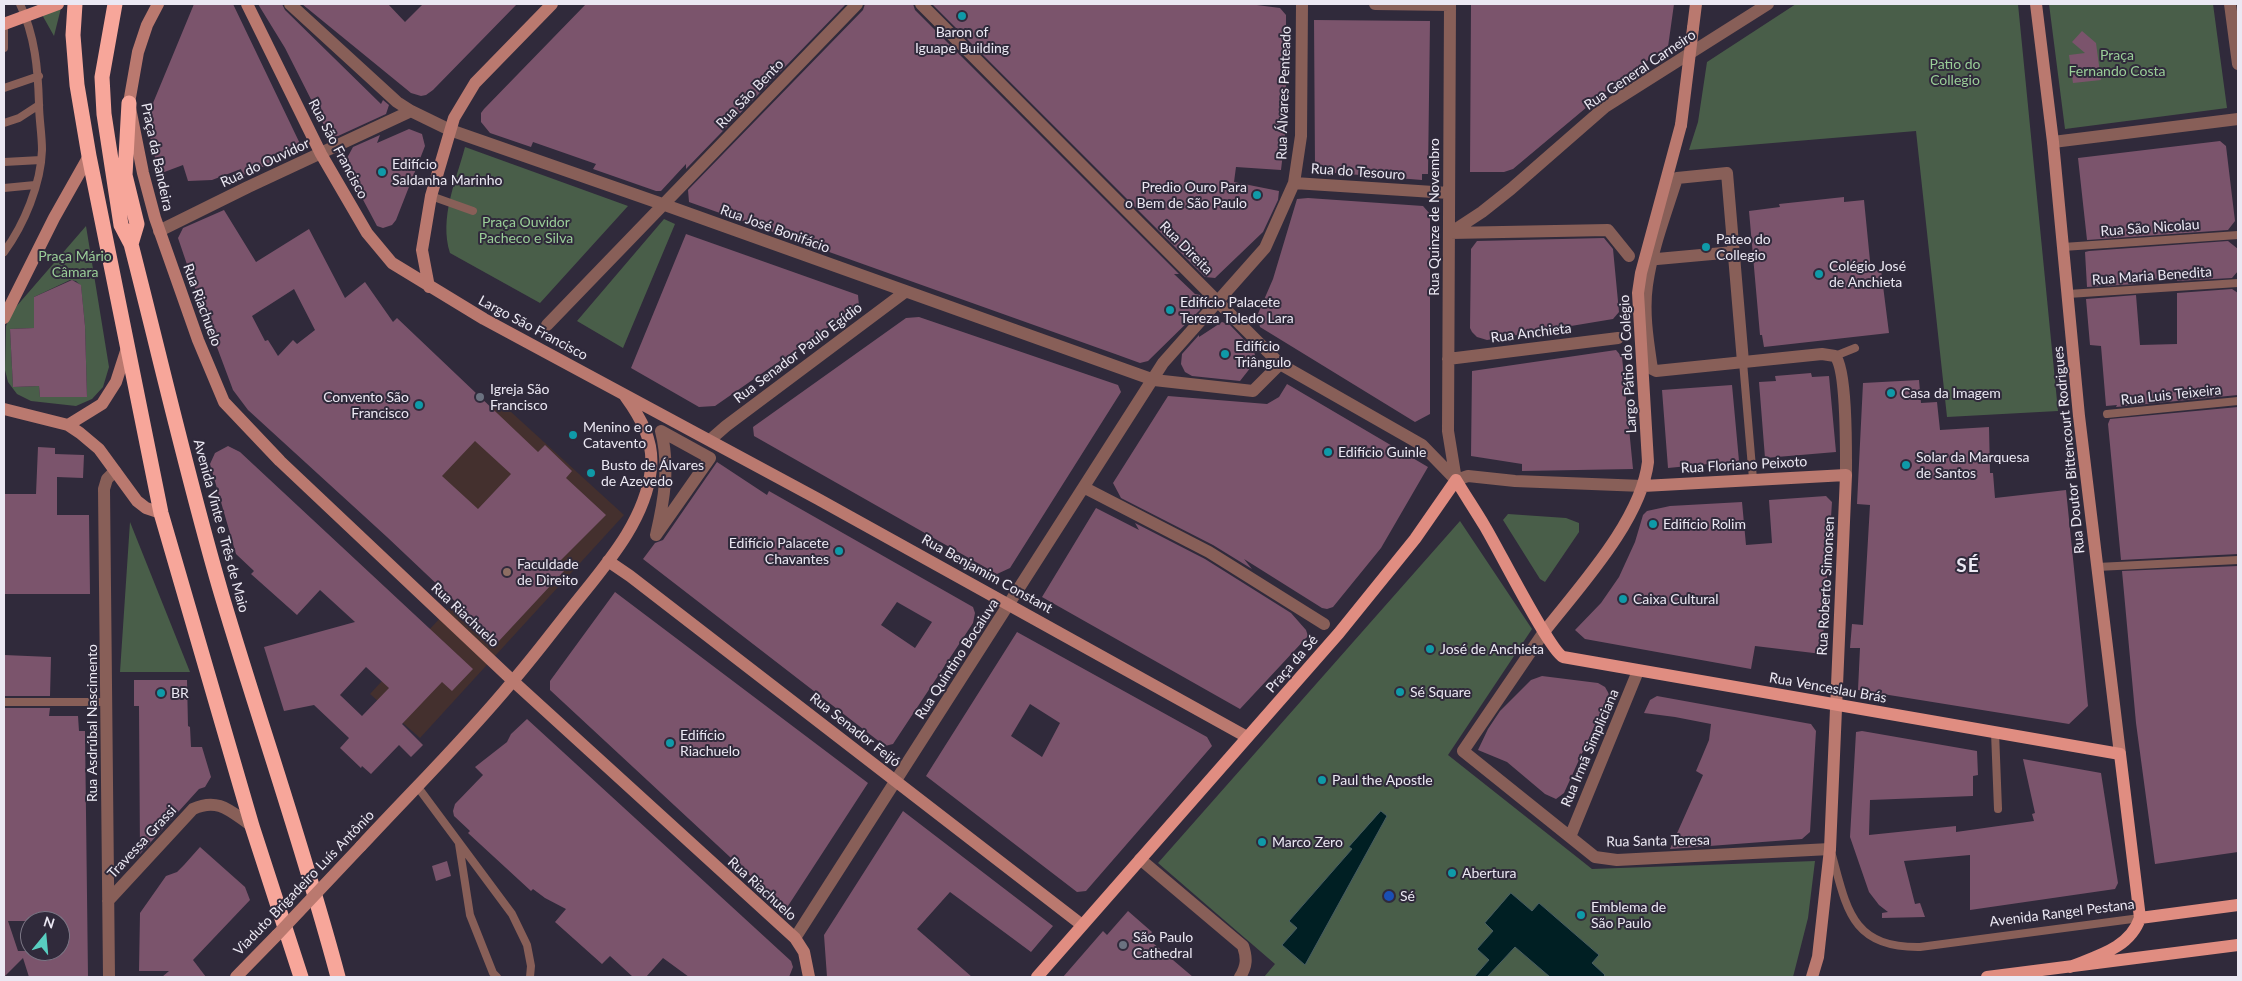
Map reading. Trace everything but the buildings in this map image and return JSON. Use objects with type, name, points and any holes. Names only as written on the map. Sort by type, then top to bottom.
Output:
[{"type":"highway","points":[[76,4],[73,35],[76,77],[89,156],[161,513],[252,826],[302,977]]},
{"type":"highway","name":"Avenida Vinte e Três de Maio","points":[[115,4],[102,77],[104,114],[112,178],[121,225],[131,244],[222,594],[271,759],[316,895],[338,977]]},
{"type":"highway","points":[[129,102],[125,175],[137,224],[131,244]]},
{"type":"main road","points":[[4,24],[58,4]]},
{"type":"main road","name":"Praça da Bandeira","points":[[158,4],[147,25],[138,52],[129,102],[143,173],[159,231]]},
{"type":"main road","name":"Rua São Francisco","points":[[247,4],[321,154],[379,250],[392,263],[429,288]]},
{"type":"main road","points":[[429,288],[422,250],[431,196],[450,130],[458,110],[475,83],[552,4]]},
{"type":"main road","name":"Largo Pátio do Colégio","points":[[1643,486],[1648,462],[1638,293],[1641,273],[1681,126],[1696,4]]},
{"type":"main road","points":[[2036,4],[2053,142]]},
{"type":"main road","name":"Rua Doutor Bittencourt Rodrigues","points":[[2053,142],[2079,416],[2120,754]]},
{"type":"main road","points":[[4,318],[54,218],[89,156]]},
{"type":"main road","name":"Rua Riachuelo","points":[[159,231],[198,340],[224,402],[280,461],[513,682],[795,938],[804,952],[809,977]]},
{"type":"main road","name":"Largo São Francisco","points":[[429,288],[546,353],[710,440]]},
{"type":"main road","points":[[68,425],[102,404],[116,382],[127,348]]},
{"type":"main road","name":"Largo São Francisco","points":[[513,682],[608,561],[639,510],[651,470],[648,439],[639,416],[624,394]]},
{"type":"main road","points":[[4,401],[24,415]]},
{"type":"main road","points":[[4,409],[68,425],[99,449],[138,502],[146,508],[161,513]]},
{"type":"main road","name":"Rua Benjamim Constant","points":[[710,440],[1010,604],[1247,737]]},
{"type":"main road","name":"Rua Floriano Peixoto","points":[[1643,486],[1846,475]]},
{"type":"main road","name":"Rua Roberto Simonsen","points":[[1812,977],[1818,957],[1830,849],[1846,475]]},
{"type":"main road","points":[[1456,480],[1484,524],[1544,632],[1605,554],[1626,520],[1643,486]]},
{"type":"main road","name":"Praça da Sé","points":[[1037,977],[1199,790],[1339,633],[1415,539],[1456,480]]},
{"type":"main road","name":"Rua Senador Feijó","points":[[608,561],[1082,926]]},
{"type":"main road","name":"Rua Venceslau Brás","points":[[1544,632],[1555,650],[1563,657],[2120,754]]},
{"type":"main road","name":"Viaduto Brigadeiro Luís Antônio","points":[[237,976],[513,682]]},
{"type":"main road","points":[[2070,967],[2119,946],[2129,938],[2140,918],[2120,754]]},
{"type":"main road","name":"Avenida Rangel Pestana","points":[[2140,918],[2238,905]]},
{"type":"main road","points":[[1987,977],[2238,945]]},
{"type":"street","name":"Rua José Bonifácio","points":[[290,4],[392,98],[411,112],[450,130],[1154,380],[1253,391],[1280,364]]},
{"type":"street","name":"Rua São Bento","points":[[665,205],[857,4]]},
{"type":"street","name":"Rua Direita","points":[[921,4],[1280,364],[1422,444],[1456,480]]},
{"type":"street","name":"Rua Álvares Penteado","points":[[1218,302],[1265,248],[1294,183],[1300,136],[1302,4]]},
{"type":"street","points":[[1375,4],[1450,4]]},
{"type":"street","name":"Rua Quinze de Novembro","points":[[1450,4],[1448,431],[1456,480]]},
{"type":"street","name":"Rua General Carneiro","points":[[1450,233],[1512,189],[1605,107],[1768,4]]},
{"type":"street","points":[[2230,4],[2238,64]]},
{"type":"street","name":"Rua do Ouvidor","points":[[159,231],[241,190],[411,112]]},
{"type":"street","points":[[2053,142],[2238,119]]},
{"type":"street","name":"Largo Pátio do Colégio","points":[[1734,252],[1727,173],[1676,178],[1646,286],[1645,313],[1652,369],[1656,371],[1829,354],[1835,356]]},
{"type":"street","name":"Rua do Tesouro","points":[[1294,183],[1449,193]]},
{"type":"street","points":[[547,325],[665,205]]},
{"type":"street","points":[[1450,233],[1608,230],[1629,256]]},
{"type":"street","points":[[1657,259],[1734,252],[1743,362]]},
{"type":"street","name":"Rua Senador Paulo Egídio","points":[[710,440],[905,292]]},
{"type":"street","name":"Rua Quintino Bocaiuva","points":[[795,938],[1164,363],[1218,302]]},
{"type":"street","name":"Rua Anchieta","points":[[1448,359],[1618,338]]},
{"type":"street","points":[[1835,356],[1840,366],[1846,475]]},
{"type":"street","points":[[661,432],[710,458],[656,535],[665,484],[665,459],[661,432]]},
{"type":"street","name":"Rua Asdrúbal Nascimento","points":[[110,977],[104,489],[107,479],[114,471]]},
{"type":"street","points":[[1456,480],[1468,476],[1532,482],[1643,486]]},
{"type":"street","points":[[1085,488],[1209,552],[1324,624]]},
{"type":"street","name":"Rua Santa Teresa","points":[[1544,632],[1463,751],[1594,857],[1617,860],[1830,849]]},
{"type":"street","name":"Rua Irmã Simpliciana","points":[[1570,837],[1638,671]]},
{"type":"street","name":"Travessa Grassi","points":[[108,901],[193,809],[203,804],[218,804],[252,826]]},
{"type":"street","points":[[1140,860],[1243,946],[1246,963],[1240,977]]},
{"type":"lane","points":[[4,252],[16,234],[35,185],[42,151],[39,76],[31,31],[20,4]]},
{"type":"lane","points":[[4,24],[4,48]]},
{"type":"lane","points":[[4,88],[39,76]]},
{"type":"lane","points":[[4,123],[19,118],[39,105]]},
{"type":"lane","points":[[4,162],[40,160]]},
{"type":"lane","points":[[4,188],[35,185]]},
{"type":"lane","points":[[431,196],[473,211]]},
{"type":"lane","name":"Rua São Nicolau","points":[[2063,247],[2238,235]]},
{"type":"lane","name":"Rua Maria Benedita","points":[[2068,294],[2238,283]]},
{"type":"lane","points":[[1835,356],[1855,348]]},
{"type":"lane","points":[[1743,362],[1753,479]]},
{"type":"lane","name":"Rua Luis Teixeira","points":[[2107,414],[2238,401]]},
{"type":"lane","points":[[2098,567],[2238,560]]},
{"type":"lane","points":[[4,702],[107,702]]},
{"type":"lane","points":[[1995,732],[1998,809]]},
{"type":"lane","points":[[417,786],[512,914],[527,945],[531,966],[530,977]]},
{"type":"lane","points":[[459,842],[470,915],[493,974],[497,977]]},
{"type":"lane","name":"Avenida Rangel Pestana","points":[[1830,849],[1845,906],[1854,921],[1867,933],[1889,944],[1903,947],[1920,947],[2140,918]]},
{"type":"shaded area","name":"Faculdade de Direito","points":[[499,401],[624,515],[420,738],[370,694],[464,592],[388,523]]},
{"type":"shaded area","points":[[1381,811],[1387,816],[1305,965],[1282,945],[1297,928],[1289,921],[1352,849],[1349,847]]},
{"type":"shaded area","points":[[1511,893],[1532,911],[1539,903],[1599,955],[1592,963],[1605,975],[1603,977],[1550,977],[1515,947],[1487,977],[1474,977],[1489,960],[1477,949],[1493,931],[1485,923]]},
{"type":"green space","points":[[36,4],[62,4],[54,36]]},
{"type":"green space","name":"Patio do Collegio","points":[[1796,4],[2018,4],[2058,411],[1947,417],[1916,131],[1689,150],[1698,122],[1707,62]]},
{"type":"green space","name":"Praça Fernando Costa","points":[[2049,4],[2213,4],[2227,108],[2065,129]]},
{"type":"green space","name":"Praça Ouvidor Pacheco e Silva","points":[[465,147],[628,206],[540,303],[450,253],[446,226],[453,186]]},
{"type":"green space","points":[[664,219],[675,224],[623,348],[577,321]]},
{"type":"green space","name":"Praça Mário Câmara","points":[[86,226],[109,367],[103,387],[92,399],[76,406],[31,401],[17,394],[8,382],[5,370],[6,326],[15,308]],"holes":[[[70,280],[76,281],[81,286],[85,326],[87,397],[40,397],[39,386],[13,387],[10,329],[34,328],[34,297]]]},
{"type":"green space","points":[[1508,514],[1566,518],[1579,523],[1579,532],[1545,582],[1540,579],[1503,520]]},
{"type":"green space","name":"Sé Square","points":[[1460,521],[1532,629],[1448,755],[1592,869],[1815,861],[1808,918],[1793,977],[1264,977],[1275,964],[1158,863]]},
{"type":"green space","points":[[130,522],[190,672],[120,672]]},
{"type":"place","name":"Baron of Iguape Building","points":[[962,16]]},
{"type":"place","name":"Edifício Saldanha Marinho","points":[[382,172]]},
{"type":"place","name":"Predio Ouro Para o Bem de São Paulo","points":[[1257,195]]},
{"type":"place","name":"Pateo do Collegio","points":[[1706,247]]},
{"type":"place","name":"Colégio José de Anchieta","points":[[1819,274]]},
{"type":"place","name":"Edifício Palacete Tereza Toledo Lara","points":[[1170,310]]},
{"type":"place","name":"Edifício Triângulo","points":[[1225,354]]},
{"type":"place","name":"Casa da Imagem","points":[[1891,393]]},
{"type":"place","name":"Igreja São Francisco","points":[[480,397]]},
{"type":"place","name":"Convento São Francisco","points":[[419,405]]},
{"type":"place","name":"Menino e o Catavento","points":[[573,435]]},
{"type":"place","name":"Edifício Guinle","points":[[1328,452]]},
{"type":"place","name":"Solar da Marquesa de Santos","points":[[1906,465]]},
{"type":"place","name":"Busto de Álvares de Azevedo","points":[[591,473]]},
{"type":"place","name":"Edifício Rolim","points":[[1653,524]]},
{"type":"place","name":"Edifício Palacete Chavantes","points":[[839,551]]},
{"type":"place","name":"Faculdade de Direito","points":[[507,572]]},
{"type":"place","name":"Caixa Cultural","points":[[1623,599]]},
{"type":"place","name":"José de Anchieta","points":[[1430,649]]},
{"type":"place","name":"Sé Square","points":[[1400,692]]},
{"type":"place","name":"BR","points":[[161,693]]},
{"type":"place","name":"Edifício Riachuelo","points":[[670,743]]},
{"type":"place","name":"Paul the Apostle","points":[[1322,780]]},
{"type":"place","name":"Marco Zero","points":[[1262,842]]},
{"type":"place","name":"Abertura","points":[[1452,873]]},
{"type":"place","name":"Sé","points":[[1389,896]]},
{"type":"place","name":"Emblema de São Paulo","points":[[1581,915]]},
{"type":"place","name":"São Paulo Cathedral","points":[[1123,945]]},
{"type":"district","name":"SÉ","points":[[1968,566]]}]
